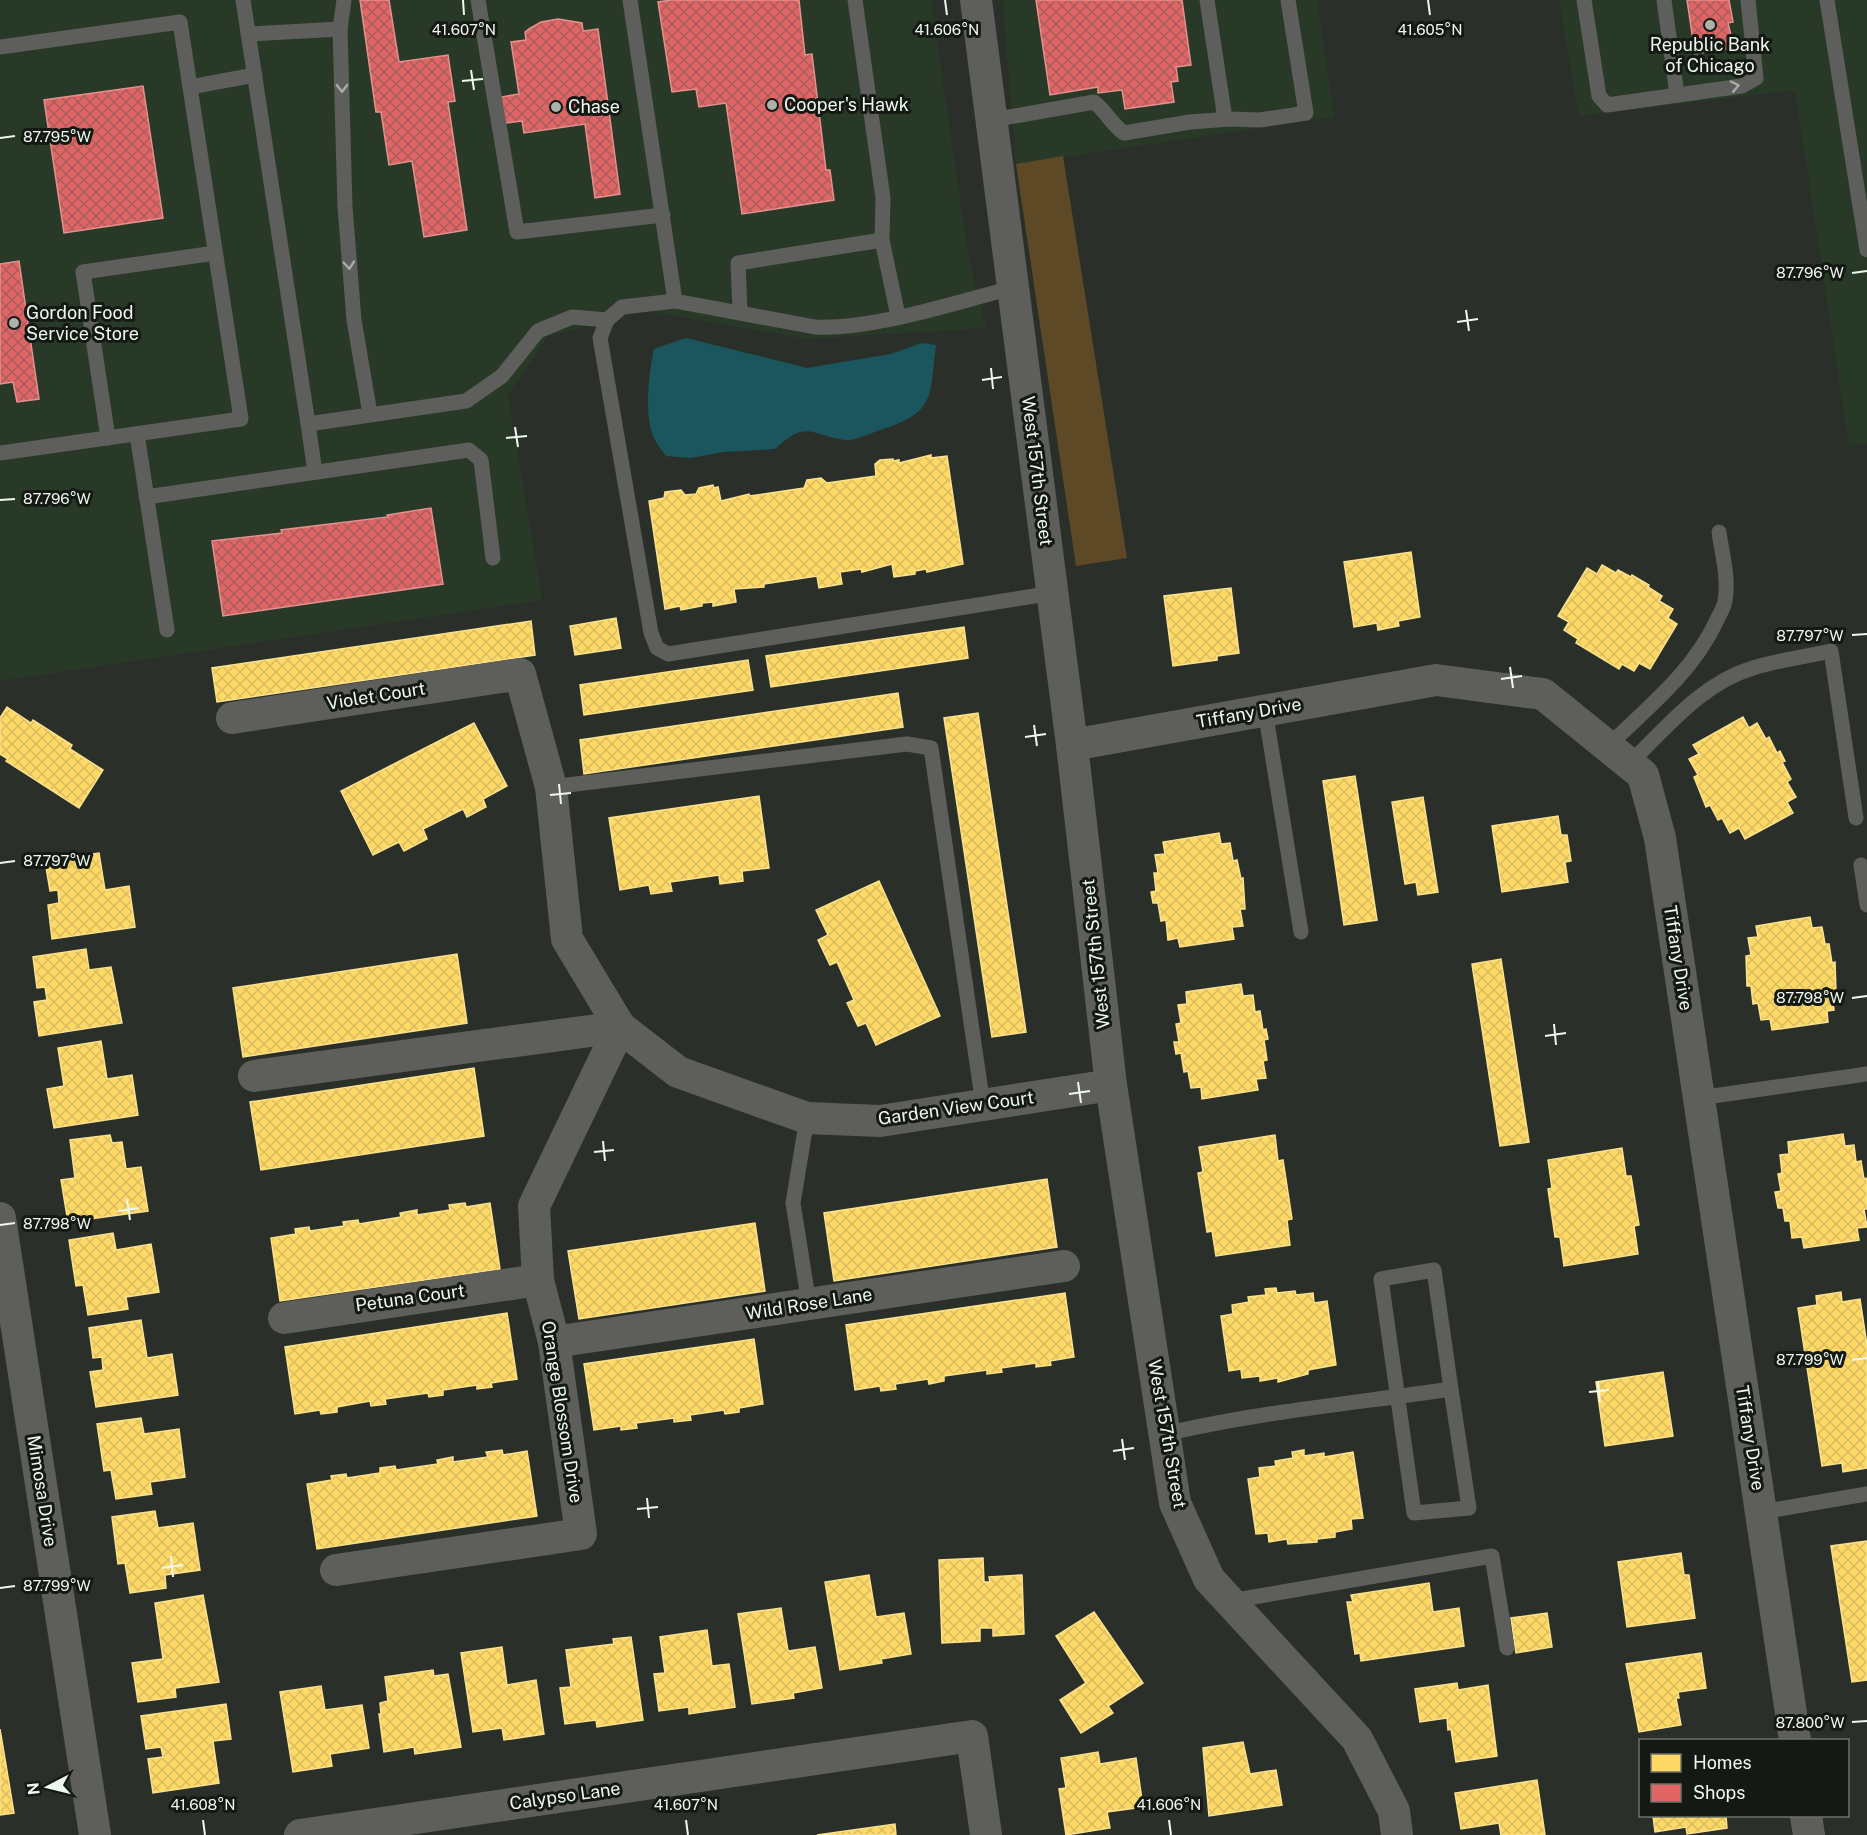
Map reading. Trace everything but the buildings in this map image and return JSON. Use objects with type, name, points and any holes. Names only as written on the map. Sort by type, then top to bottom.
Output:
[{"type":"street","name":"West 157th Street","points":[[976,0],[1072,745],[1111,1085],[1175,1503],[1209,1579],[1357,1739],[1394,1811],[1397,1835]]},
{"type":"street","name":"Violet Court","points":[[232,718],[520,674]]},
{"type":"street","name":"Garden View Court","points":[[520,674],[550,787],[567,939],[620,1027],[678,1072],[807,1118],[880,1121],[1111,1085]]},
{"type":"street","name":"Tiffany Drive","points":[[1072,745],[1436,680],[1543,694],[1643,775],[1660,838],[1795,1739]]},
{"type":"street","points":[[254,1076],[620,1027]]},
{"type":"street","name":"Orange Blossom Drive","points":[[336,1570],[580,1534],[554,1342],[538,1280],[534,1206],[620,1027]]},
{"type":"street","name":"Mimosa Drive","points":[[0,1218],[96,1835]]},
{"type":"street","name":"Wild Rose Lane","points":[[554,1342],[1064,1266]]},
{"type":"street","name":"Petuna Court","points":[[284,1318],[538,1280]]},
{"type":"street","name":"Calypso Lane","points":[[300,1835],[972,1736],[986,1835]]},
{"type":"street","points":[[1806,1817],[1809,1835]]},
{"type":"lane","points":[[243,0],[315,472]]},
{"type":"lane","points":[[344,0],[340,29],[345,207],[354,320],[370,414]]},
{"type":"lane","points":[[478,0],[517,232],[663,215]]},
{"type":"lane","points":[[630,0],[675,300]]},
{"type":"lane","points":[[855,0],[883,198],[882,240],[898,316]]},
{"type":"lane","points":[[1207,0],[1225,119]]},
{"type":"lane","points":[[992,120],[1094,102],[1104,110],[1113,126],[1124,133],[1225,119],[1260,120],[1306,113],[1288,0]]},
{"type":"lane","points":[[1584,0],[1599,96],[1607,105],[1742,86],[1756,78],[1748,0]]},
{"type":"lane","points":[[1664,0],[1677,95]]},
{"type":"lane","points":[[1827,0],[1867,250]]},
{"type":"lane","points":[[0,47],[180,22],[241,419],[0,453]]},
{"type":"lane","points":[[248,34],[340,29]]},
{"type":"lane","points":[[190,87],[255,75]]},
{"type":"lane","points":[[740,311],[738,263],[882,240]]},
{"type":"lane","points":[[108,438],[83,272],[215,253]]},
{"type":"lane","points":[[1013,288],[898,316],[832,328],[815,327],[675,300],[622,307],[607,320],[600,338],[651,633],[657,648],[668,654],[1053,593]]},
{"type":"lane","points":[[308,423],[466,401],[502,376],[538,331],[572,317],[607,320]]},
{"type":"lane","points":[[136,434],[167,630]]},
{"type":"lane","points":[[146,497],[469,450],[482,460],[494,558]]},
{"type":"lane","points":[[1618,755],[1700,652],[1714,627],[1725,602],[1726,575],[1719,532]]},
{"type":"lane","points":[[1618,755],[1716,684],[1752,668],[1831,651],[1856,818]]},
{"type":"lane","points":[[1265,710],[1301,932]]},
{"type":"lane","points":[[550,787],[907,744],[931,748],[983,1105]]},
{"type":"lane","points":[[1861,865],[1867,905]]},
{"type":"lane","points":[[1699,1098],[1867,1074]]},
{"type":"lane","points":[[807,1118],[793,1203],[809,1304]]},
{"type":"lane","points":[[1434,1270],[1452,1389],[1468,1508],[1414,1513],[1381,1279],[1434,1270]]},
{"type":"lane","points":[[1165,1434],[1198,1426],[1452,1389]]},
{"type":"lane","points":[[1761,1512],[1867,1494]]},
{"type":"lane","points":[[1230,1601],[1492,1556],[1507,1648]]},
{"type":"shaded area","points":[[0,0],[931,0],[968,254],[986,328],[807,339],[648,311],[548,336],[508,395],[542,600],[0,681]]},
{"type":"shaded area","points":[[1003,0],[1317,0],[1334,117],[1016,164]]},
{"type":"shaded area","points":[[1559,0],[1867,0],[1867,443],[1849,445],[1795,90],[1579,116]]},
{"type":"shaded area","points":[[1063,156],[1127,558],[1076,566],[1016,164]]},
{"type":"water","points":[[686,338],[807,368],[891,354],[922,343],[936,345],[927,400],[921,409],[898,423],[853,439],[833,438],[809,431],[795,434],[775,449],[723,452],[691,458],[666,456],[653,436],[648,405],[654,349]]},
{"type":"place","name":"Republic Bank of Chicago","points":[[1710,25]]},
{"type":"place","name":"Cooper's Hawk","points":[[772,105]]},
{"type":"place","name":"Chase","points":[[556,107]]},
{"type":"place","name":"Gordon Food Service Store","points":[[14,323]]}]
